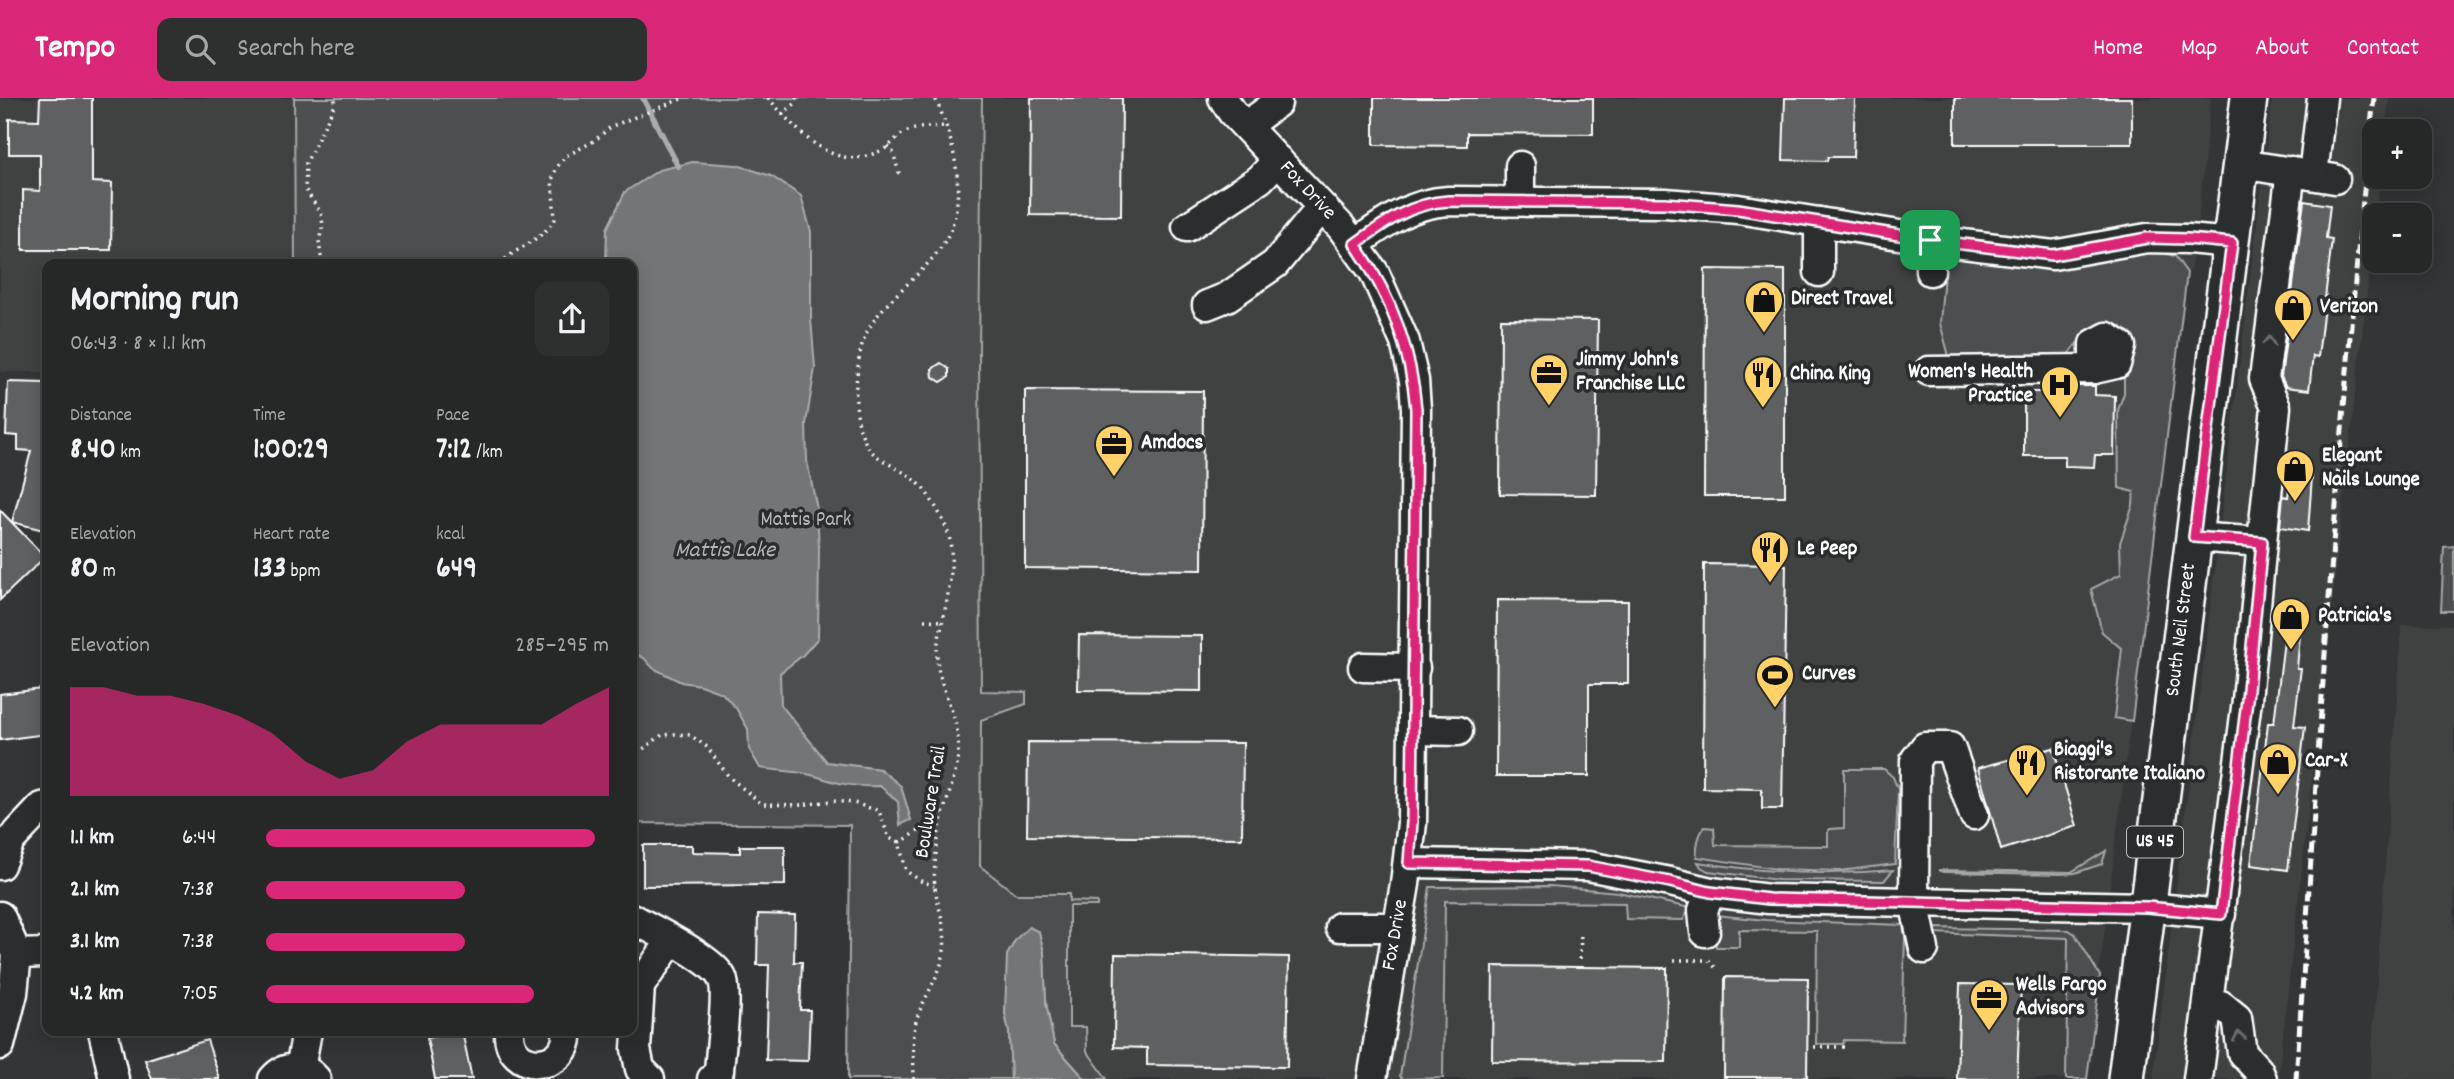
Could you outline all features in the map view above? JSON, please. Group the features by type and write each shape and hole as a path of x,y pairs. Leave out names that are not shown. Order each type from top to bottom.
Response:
{"main road":[{"name":"South Neil Street","path":"2126,1079 2249,98"}],"street":[{"name":"Fox Drive","path":"1223,98 1355,244 1374,272 1405,342 1414,380 1415,668 1412,822 1409,863 1372,1079"},
{"path":"2198,1079 2247,700 2276,407 2264,379 2313,175 2322,98"},
{"path":"1246,126 1277,103"},
{"path":"1187,227 1260,179 1278,160"},
{"path":"2241,164 2313,175"},
{"path":"1520,166 1520,201"},
{"path":"1355,244 1411,208 1432,202 1520,201 1665,203 1738,209 1930,240 2053,255 2147,238 2232,243"},
{"path":"1208,305 1282,274 1322,207"},
{"path":"1819,222 1819,272"},
{"path":"1930,240 1930,271"},
{"path":"1929,371 2094,369"},
{"path":"2194,537 2262,542"},
{"path":"1363,667 1415,668"},
{"path":"1413,730 1458,731"},
{"path":"1924,949 1914,901 1915,760 1925,747 1950,747 1974,815"},
{"path":"0,865 10,841 42,807"},
{"path":"1409,863 1588,866 1710,892 1769,899 2147,907 2221,914"},
{"path":"1704,932 1703,910 1710,892"},
{"path":"0,916 17,954 13,993 0,1045"},
{"path":"637,921 709,963 723,979 719,1071 712,1079"},
{"path":"1340,927 1397,927"},
{"path":"637,1033 640,986 671,941"},
{"path":"17,954 42,953"},
{"path":"2209,1003 2221,1005 2237,1018 2242,1053 2258,1070 2262,1079"},
{"path":"109,1036 114,1079"},
{"path":"273,1079 287,1069 308,1074 307,1036"},
{"path":"510,1036 511,1047 519,1057 531,1063 544,1063 556,1058 564,1048 565,1036"},
{"path":"637,1036 640,1069 650,1079"}],"path":[{"path":"321,259 319,241 323,225 321,213 305,189 306,163 335,104 335,98"},
{"path":"505,259 537,240 555,219 552,180 557,167 566,156 594,141 612,126 684,98"},
{"path":"768,98 808,141 834,155 859,157 882,151 911,129 947,126"},
{"path":"782,114 795,104 796,98"},
{"name":"Boulware Trail","path":"915,1079 916,1018 944,955 946,932 934,886 940,822 952,788 958,742 953,709 938,678 937,650 949,589 950,538 939,514 918,482 869,449 858,419 856,389 866,334 881,311 941,248 949,234 957,201 957,181 947,126 935,98"},
{"path":"888,146 893,152 899,173 903,175"},
{"path":"924,620 943,621"},
{"path":"637,754 662,736 675,733 690,736 707,747 729,777 762,804 800,805 832,801 854,803 879,811 890,838 899,842 909,839 931,822 940,822"},
{"path":"899,842 906,871 934,886"},
{"path":"1580,959 1581,930"},
{"path":"1674,960 1707,960 1718,970"},
{"path":"1814,1047 1847,1047"}],"shaded area":[{"path":"0,98 294,98 296,259 42,259 42,372 0,372"},
{"path":"982,98 2211,98 2196,240 2190,270 2187,273 2086,1079 1091,1079 1000,893 980,867 979,350"},
{"path":"2272,98 2389,98 2386,119 2362,119 2362,189 2379,189 2377,203 2362,203 2362,273 2369,273 2278,1079 2153,1079"},
{"path":"2402,625 2454,625 2454,1079 2370,1079"}],"green space":[{"name":"Mattis Park","path":"294,98 982,98 979,350 981,691 1026,692 1026,704 981,720 980,866 1016,894 1069,894 1069,901 1097,902 1097,906 1069,906 1069,1027 1086,1027 1087,1051 1107,1079 1085,1079 1054,1044 1046,1003 1044,953 1039,932 1007,985 1005,1013 1009,1032 1011,1079 848,1079 850,825 637,823 637,259 295,259"},
{"path":"2145,249 2175,256 2187,273 2132,721 2114,718 2122,649 2102,632 2091,589 2121,574 2120,543 2133,505 2134,492 2119,488 2118,410 2124,393 2124,369 2110,326 2089,332 2066,359 1950,360 1940,323 1946,250"},
{"path":"2454,546 2454,611 2441,611 2444,547"},
{"path":"1844,769 1884,769 1893,777 1898,789 1895,864 1840,871 1777,869 1697,857 1698,841 1705,827 1714,828 1715,845 1828,846 1828,831 1844,828"},
{"path":"2106,851 2102,864 2075,873 1938,870 2071,872"},
{"path":"1698,862 1796,872 1893,870 1884,881 1778,880 1708,871"},
{"path":"1551,886 1618,892 1690,908 1683,920 1626,919 1625,903 1445,901 1443,1078 1403,1079 1400,1076 1430,887"},
{"path":"1715,915 1766,920 1903,925 1902,1041 1844,1040 1843,1044 1816,1044 1817,931 1739,930 1739,947 1716,947"},
{"path":"1932,928 2069,930 2075,934 2100,976 2087,1079 2066,1079 2068,938 1932,933"}],"water":[{"name":"Mattis Lake","path":"693,162 737,165 771,176 801,196 811,232 811,319 815,368 806,424 807,461 817,509 818,638 803,655 780,673 781,705 827,762 880,769 901,786 911,820 900,825 898,802 880,786 846,784 802,773 760,768 749,749 748,729 736,708 722,693 681,682 653,668 637,654 637,259 606,259 607,229 625,192 659,170"},
{"path":"1029,927 1039,932 1044,953 1046,1003 1054,1044 1085,1079 1011,1079 1009,1032 1005,1013 1007,955 1016,939"}],"building":[{"path":"40,98 92,98 92,182 112,183 111,250 23,250 23,190 40,191 40,154 9,154 9,119 39,120"},
{"path":"1031,98 1122,98 1121,216 1030,215"},
{"path":"1374,98 1593,98 1593,134 1467,133 1467,146 1374,145"},
{"path":"1785,98 1855,98 1853,157 1828,157 1827,161 1783,160"},
{"path":"1955,98 2132,98 2132,144 1955,144"},
{"path":"2304,201 2330,205 2326,238 2332,239 2318,357 2313,356 2309,390 2286,387 2281,377"},
{"path":"1705,269 1785,270 1785,496 1704,496"},
{"name":"Jimmy John's Franchise LLC","path":"1501,319 1598,320 1596,495 1500,494"},
{"path":"941,363 949,369 949,377 941,382 933,377 932,369"},
{"path":"8,382 42,383 42,530 12,522 31,451 18,450 18,436 6,435"},
{"path":"2062,386 2095,386 2095,395 2115,396 2114,455 2095,455 2094,467 2065,466 2065,456 2024,456 2024,392 2062,392"},
{"path":"1025,390 1203,391 1202,570 1025,568"},
{"name":"Elegant Nails Lounge","path":"2291,473 2312,476 2308,531 2280,527 2283,496 2288,497"},
{"path":"0,510 42,554 42,560 0,600"},
{"path":"1704,564 1786,565 1782,809 1762,809 1762,789 1703,788"},
{"name":"Car-X","path":"2289,599 2303,601 2297,668 2301,668 2294,726 2305,727 2288,870 2251,865 2268,723 2274,723"},
{"path":"1497,600 1628,601 1628,684 1589,684 1589,776 1496,776"},
{"path":"1079,635 1202,636 1202,691 1078,690"},
{"path":"41,689 42,735 0,740 0,694"},
{"path":"1028,742 1243,743 1242,838 1027,836"},
{"name":"Biaggi's Ristorante Italiano","path":"2053,748 2077,826 2001,850 1978,768"},
{"path":"643,845 692,845 692,852 740,853 740,846 785,846 785,885 643,886"},
{"path":"758,914 795,915 794,962 802,962 800,1010 810,1010 808,1061 766,1060 769,965 757,965"},
{"path":"1115,954 1289,957 1287,1067 1147,1065 1147,1048 1114,1047"},
{"path":"1493,966 1667,968 1666,1062 1492,1061"},
{"path":"1725,977 1808,978 1807,1077 1724,1077"},
{"name":"Wells Fargo Advisors","path":"1960,984 2021,985 2017,1079 1957,1079"},
{"path":"463,1036 472,1079 435,1079 427,1038"},
{"path":"207,1040 220,1079 152,1079 145,1060"}],"waterway":[{"path":"643,98 678,166"}],"railway":[{"path":"2296,1079 2339,465 2374,98"}],"place":[{"name":"Direct Travel","path":"1764,334"},
{"name":"Verizon","path":"2293,342"},
{"name":"Jimmy John's Franchise LLC","path":"1549,407"},
{"name":"China King","path":"1763,409"},
{"name":"Women's Health Practice","path":"2060,419"},
{"name":"Amdocs","path":"1114,478"},
{"name":"Elegant Nails Lounge","path":"2295,503"},
{"name":"Le Peep","path":"1770,584"},
{"name":"Patricia's","path":"2291,651"},
{"name":"Curves","path":"1775,709"},
{"name":"Car-X","path":"2278,796"},
{"name":"Biaggi's Ristorante Italiano","path":"2027,797"},
{"name":"Wells Fargo Advisors","path":"1989,1032"}],"route":[{"path":"1448,201 1665,203 1738,209 1930,240 2053,255 2147,238 2232,243 2194,537 2262,542 2247,700 2221,914 2147,907 1769,899 1710,892 1588,866 1409,863 1415,668 1414,380 1405,342 1392,310 1374,272 1355,244 1411,208 1448,201"}]}
